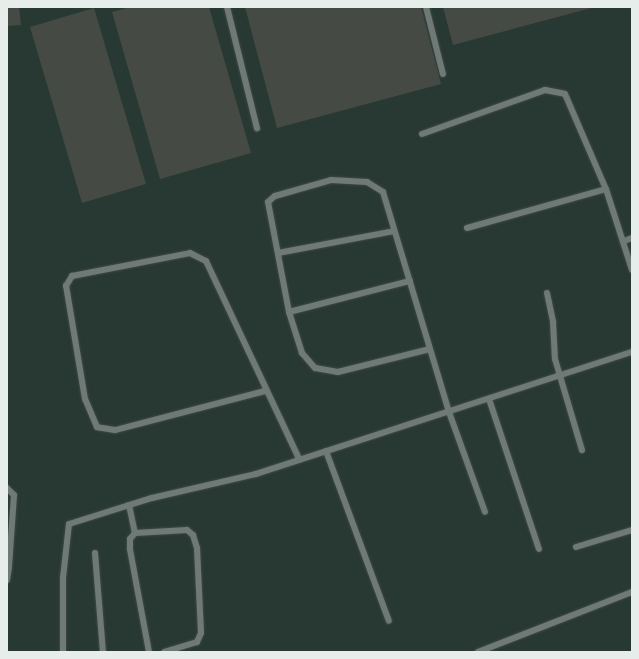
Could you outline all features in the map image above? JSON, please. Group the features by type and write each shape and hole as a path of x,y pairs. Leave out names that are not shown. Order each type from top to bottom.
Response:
{"lane":[{"path":"227,7 257,128"},
{"path":"426,7 443,74"},
{"path":"422,134 545,90 565,94 606,189 624,241 632,270"},
{"path":"430,349 338,372 316,368 302,353 289,312 268,202 275,196 331,180 367,182 383,192 449,412 485,512"},
{"path":"467,228 606,189"},
{"path":"278,253 394,231"},
{"path":"624,241 632,238"},
{"path":"265,391 115,430 97,427 85,399 66,286 72,276 190,253 206,261 265,391 299,459"},
{"path":"289,312 410,282"},
{"path":"547,294 553,322 555,360 582,450"},
{"path":"63,652 63,578 69,524 129,505 256,474 632,352"},
{"path":"489,399 539,549"},
{"path":"326,451 389,621"},
{"path":"7,488 14,495 7,580"},
{"path":"129,505 135,534"},
{"path":"149,652 130,549 130,539 135,534 187,530 193,535 197,548 201,633 197,642 165,652"},
{"path":"576,547 632,530"},
{"path":"95,553 103,652"},
{"path":"478,652 632,592"}],"shaded area":[{"path":"7,7 632,7 632,652 7,652"}],"building":[{"path":"7,7 19,7 21,25 7,26"},
{"path":"130,7 209,7 251,153 160,179 112,12"},
{"path":"245,7 421,7 441,84 277,128"},
{"path":"443,7 595,7 453,45"},
{"path":"94,8 146,184 82,203 30,27"}]}
